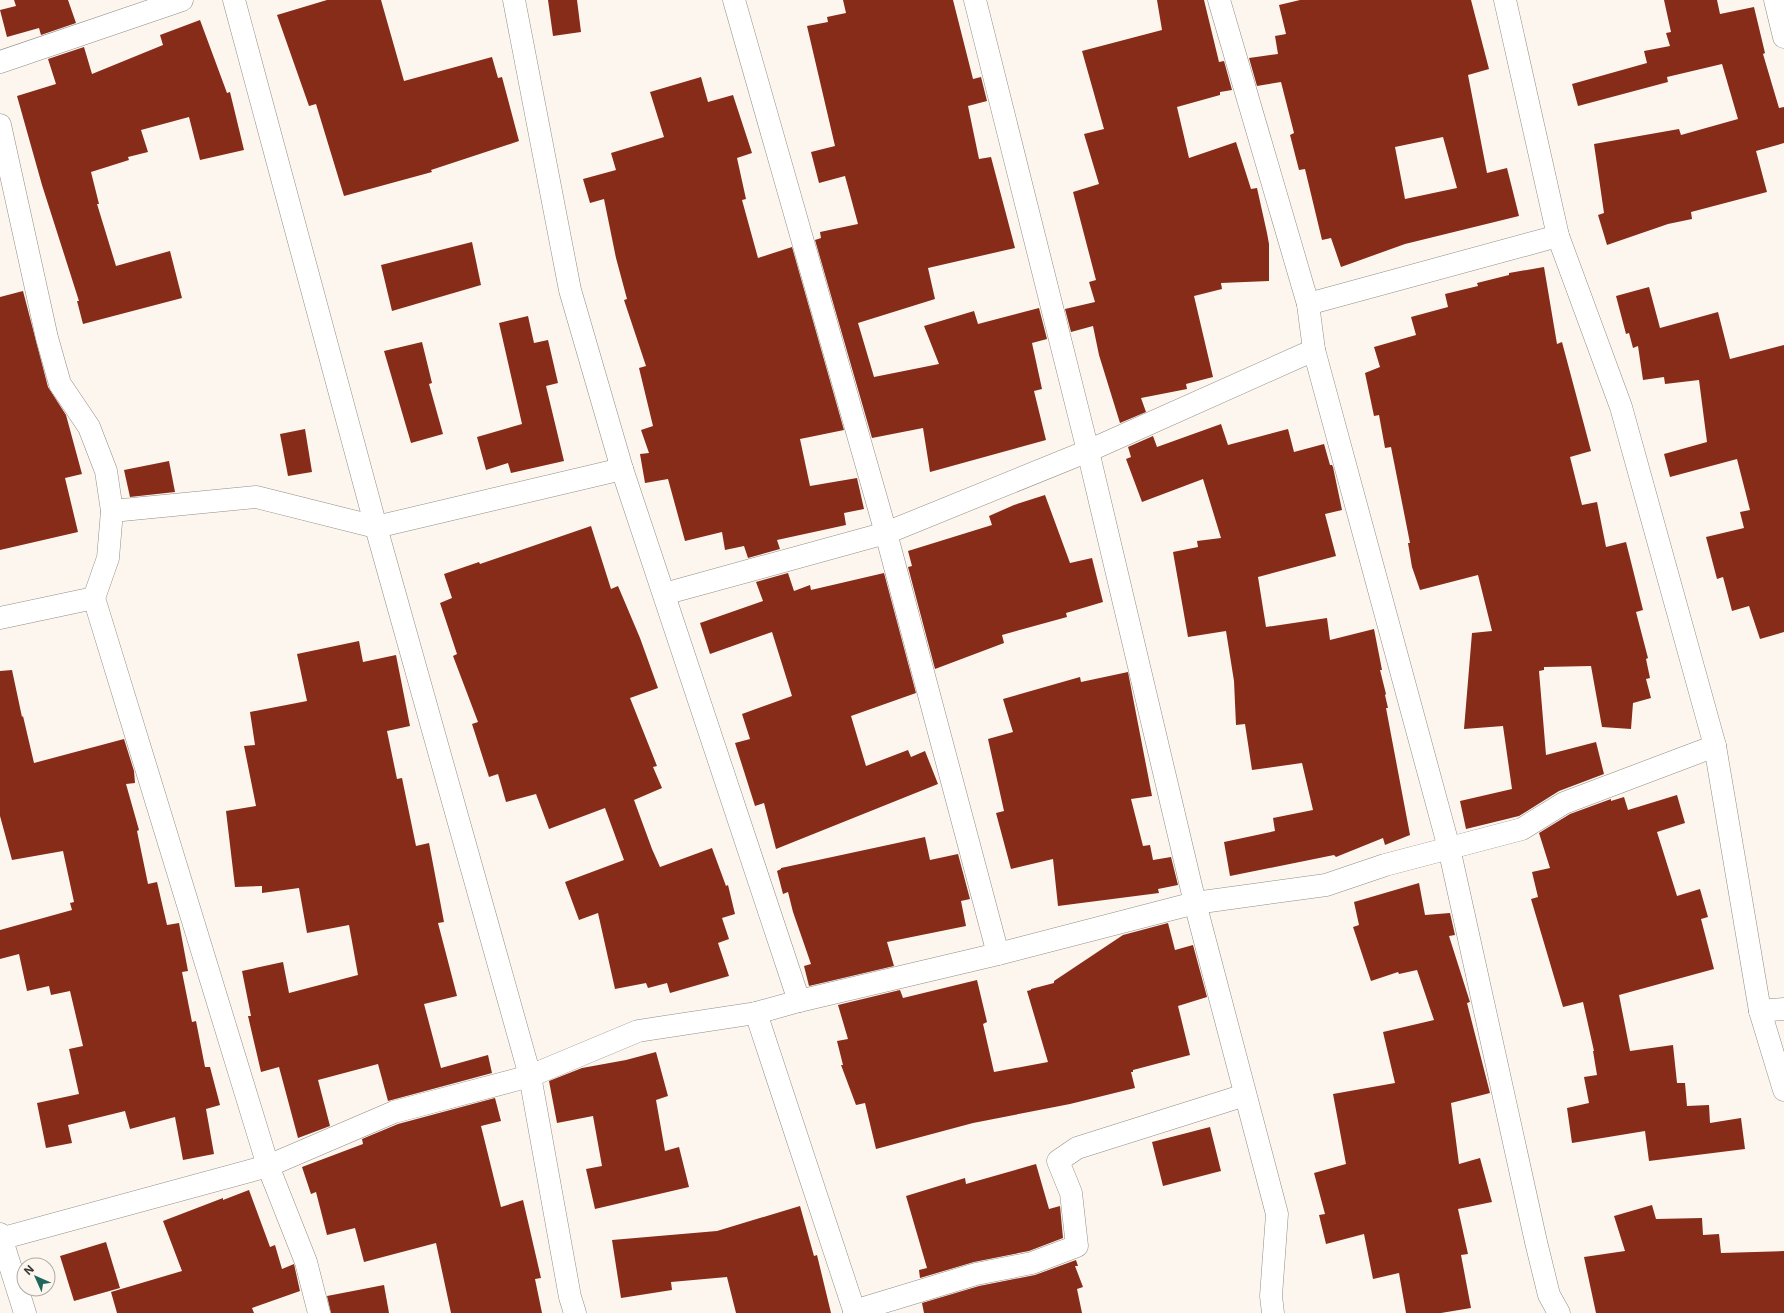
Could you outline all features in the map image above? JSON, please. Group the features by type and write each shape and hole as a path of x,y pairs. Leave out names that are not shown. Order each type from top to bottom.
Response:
{"street":[{"path":"0,62 182,0"},
{"path":"234,0 376,527 530,1076 574,1313"},
{"path":"514,0 570,290 622,469 798,1000"},
{"path":"734,0 886,534 998,954"},
{"path":"975,0 1088,451 1195,903 1277,1214 1271,1296 1273,1313"},
{"path":"1219,0 1308,304 1314,350 1449,848 1536,1242 1549,1296 1559,1313"},
{"path":"1505,0 1558,236 1621,407 1714,746 1760,1011 1784,1090"},
{"path":"1775,0 1784,37"},
{"path":"0,125 49,344 60,384 89,427 106,471 112,511 108,558 94,598 268,1166 306,1262 319,1313"},
{"path":"1308,304 1558,236"},
{"path":"664,594 886,534 1088,451 1314,350"},
{"path":"112,511 256,497 376,527 622,469"},
{"path":"0,618 94,598"},
{"path":"25,1313 0,1237 268,1166 394,1112 530,1076 638,1031 756,1013 798,1000 998,954 1195,903 1326,885 1385,865 1522,829 1564,803 1714,746"},
{"path":"1760,1011 1784,1009"},
{"path":"756,1013 854,1312 976,1274 1032,1263 1077,1246 1071,1193 1058,1161 1077,1148 1245,1095"}],"building":[{"path":"14,0 68,0 76,23 41,35 39,28 7,37 0,10 16,6"},
{"path":"327,0 381,0 404,81 492,57 498,78 502,77 519,141 431,170 432,172 344,196 316,104 309,106 277,15"},
{"path":"548,0 577,0 581,32 553,36"},
{"path":"843,0 953,0 973,79 981,77 987,101 968,106 979,159 991,157 1015,248 928,268 935,299 858,323 874,377 939,364 924,326 974,311 978,324 1039,308 1047,339 1032,343 1042,389 1034,391 1046,440 930,472 923,428 872,438 815,240 821,238 820,232 858,224 845,176 819,183 811,152 835,146 807,26 828,22 827,17 846,13"},
{"path":"1157,0 1204,0 1219,62 1224,61 1232,90 1220,92 1220,95 1177,107 1189,158 1236,142 1251,189 1257,188 1269,244 1269,281 1221,283 1222,289 1194,296 1213,377 1186,384 1187,389 1141,398 1146,412 1120,423 1099,355 1093,326 1071,332 1065,309 1095,302 1089,282 1096,280 1073,192 1099,184 1084,134 1104,129 1082,51 1162,30"},
{"path":"1300,0 1471,0 1489,69 1468,75 1487,173 1507,168 1519,216 1405,244 1341,267 1331,238 1322,240 1305,169 1299,170 1290,135 1294,133 1281,82 1257,86 1249,58 1278,54 1275,36 1286,34 1279,5","holes":["1443,137 1457,188 1405,199 1395,147"]},
{"path":"1664,0 1717,0 1720,14 1754,7 1765,53 1763,54 1779,108 1784,107 1784,143 1756,151 1767,192 1691,212 1692,219 1668,224 1607,245 1598,215 1604,213 1594,144 1679,129 1681,135 1738,119 1722,64 1667,77 1668,82 1578,106 1572,84 1647,63 1644,51 1670,46 1666,33 1671,32"},
{"path":"200,20 227,93 230,92 244,150 200,160 189,117 141,130 148,152 128,157 129,160 91,172 99,204 97,204 116,266 170,251 182,298 83,324 77,301 79,301 42,185 17,96 56,84 48,59 84,47 92,74 163,45 160,35"},
{"path":"701,77 708,102 733,95 752,153 737,158 746,199 742,200 758,258 792,247 844,430 800,439 810,486 857,478 864,509 844,513 846,525 777,540 780,549 748,558 744,546 725,550 722,532 685,541 668,479 645,483 640,454 649,453 641,430 653,426 639,368 646,366 624,300 627,299 616,258 604,199 590,203 583,179 616,170 611,153 664,137 650,92"},
{"path":"472,242 481,285 392,311 381,265"},
{"path":"1544,267 1557,344 1562,342 1591,451 1570,457 1582,505 1597,502 1606,547 1626,542 1643,610 1636,612 1648,658 1646,659 1650,678 1646,679 1651,698 1633,703 1631,729 1602,727 1591,666 1544,667 1544,670 1539,671 1546,755 1596,742 1604,774 1559,791 1519,816 1466,829 1460,801 1512,789 1503,726 1464,729 1472,633 1492,631 1478,575 1420,590 1412,567 1408,543 1410,543 1391,447 1385,448 1379,415 1374,416 1365,373 1380,367 1374,347 1416,335 1411,317 1448,307 1445,294 1478,286 1477,283 1509,275 1509,273"},
{"path":"1649,287 1660,328 1718,312 1730,359 1784,345 1784,632 1760,639 1749,606 1732,611 1723,577 1717,579 1706,537 1744,528 1740,512 1750,510 1737,459 1670,477 1664,454 1707,442 1699,380 1665,384 1664,377 1643,380 1638,346 1633,348 1629,333 1626,334 1616,296"},
{"path":"23,291 48,387 66,415 82,474 65,478 78,532 0,550 0,297"},
{"path":"528,316 534,343 548,340 558,383 546,386 564,461 511,473 508,463 486,470 477,437 522,424 499,323"},
{"path":"422,342 432,383 429,384 443,434 411,443 384,351"},
{"path":"1221,424 1228,445 1288,429 1294,452 1324,444 1330,465 1333,467 1342,510 1325,514 1336,556 1258,577 1266,627 1327,618 1330,640 1374,629 1382,670 1380,670 1386,694 1388,708 1386,708 1410,835 1385,845 1383,838 1336,857 1334,855 1230,876 1224,842 1275,831 1273,818 1313,810 1302,763 1252,770 1245,724 1236,725 1234,681 1226,631 1188,637 1173,552 1198,547 1197,541 1221,538 1203,479 1142,502 1126,459 1131,457 1128,447 1153,436 1157,447"},
{"path":"305,429 312,472 288,476 280,434"},
{"path":"169,461 175,492 130,497 124,470"},
{"path":"1045,495 1070,563 1092,558 1103,602 1066,613 1067,617 1002,635 1004,643 935,669 908,567 912,566 908,551 992,525 989,516 1014,505"},
{"path":"591,526 611,589 618,586 640,638 658,688 630,698 657,766 653,767 662,788 634,800 652,849 660,867 712,848 726,886 728,885 735,914 722,918 729,939 718,943 729,976 670,993 667,983 648,988 646,983 615,989 598,913 579,920 565,882 624,860 605,808 549,829 536,794 506,802 498,774 489,777 472,724 478,722 453,656 457,654 440,603 452,598 444,574 479,562 480,564"},
{"path":"788,573 794,591 810,585 811,590 884,573 916,693 851,716 866,766 908,750 911,757 925,751 938,784 776,849 764,803 755,806 735,743 750,739 742,714 792,696 772,632 710,654 700,623 763,601 756,582"},
{"path":"359,641 363,662 396,655 410,726 387,731 397,779 402,778 416,846 429,843 444,922 438,923 457,996 424,1004 441,1068 488,1055 492,1073 388,1101 378,1064 318,1080 330,1126 298,1138 279,1067 261,1072 248,1016 251,1016 242,971 283,962 289,993 358,975 349,925 307,933 299,888 262,893 262,886 235,887 226,811 256,806 244,746 255,745 250,712 307,701 297,654"},
{"path":"12,670 34,763 124,739 134,771 135,783 126,784 139,830 137,831 148,884 157,882 167,925 179,923 188,971 182,972 192,1022 196,1021 205,1067 210,1067 220,1105 206,1109 214,1154 183,1160 175,1117 130,1129 125,1111 68,1125 72,1143 46,1148 37,1103 79,1094 69,1049 83,1046 70,991 51,995 49,986 27,991 19,954 0,959 0,930 72,910 70,903 74,902 63,851 12,860 0,816 0,671"},
{"path":"1128,672 1152,796 1131,799 1143,846 1150,845 1153,860 1171,857 1178,885 1158,889 1159,893 1058,906 1053,859 1011,869 996,813 1004,811 988,739 1013,732 1003,699 1080,677 1081,682"},
{"path":"1677,795 1685,823 1657,832 1677,896 1700,889 1708,917 1701,919 1714,969 1619,995 1630,1051 1673,1045 1677,1083 1685,1083 1687,1106 1709,1105 1710,1123 1741,1118 1745,1149 1649,1161 1645,1131 1572,1143 1567,1108 1589,1103 1584,1077 1597,1075 1594,1051 1583,1002 1563,1007 1531,899 1538,897 1532,872 1550,868 1539,833 1570,814 1611,799 1611,801 1624,797 1628,810"},
{"path":"925,837 930,860 958,854 970,899 961,901 966,926 887,942 894,966 809,986 804,966 811,964 793,912 788,892 783,894 777,871 781,868"},
{"path":"1419,883 1425,915 1450,913 1455,935 1449,936 1470,1002 1467,1003 1490,1093 1451,1103 1459,1164 1480,1158 1492,1202 1458,1209 1468,1254 1461,1255 1471,1308 1441,1313 1406,1313 1399,1273 1373,1279 1364,1234 1326,1244 1319,1215 1325,1214 1314,1173 1346,1164 1333,1094 1395,1083 1383,1032 1434,1020 1417,970 1399,974 1398,972 1371,981 1353,927 1359,925 1354,902"},
{"path":"1168,923 1175,950 1193,945 1207,997 1178,1006 1190,1055 1133,1070 1133,1072 1131,1072 1135,1088 1070,1104 973,1123 876,1149 865,1103 856,1105 841,1065 843,1065 837,1041 848,1039 838,1005 900,990 903,998 977,980 987,1022 983,1024 994,1072 1048,1062 1027,991 1054,983 1054,981 1123,935"},
{"path":"656,1052 668,1096 656,1100 665,1151 679,1147 689,1187 595,1209 586,1169 602,1166 593,1116 557,1123 549,1081 582,1068 626,1060"},
{"path":"495,1098 501,1121 481,1126 501,1207 523,1200 541,1278 535,1279 542,1313 451,1313 436,1243 364,1262 355,1228 327,1235 316,1192 311,1194 302,1167 363,1144 362,1139 398,1124"},
{"path":"1210,1127 1221,1171 1163,1186 1152,1142"},
{"path":"1036,1164 1049,1209 1060,1206 1063,1238 1029,1251 974,1262 920,1278 919,1270 927,1268 906,1196 965,1178 966,1184"},
{"path":"249,1190 270,1247 275,1245 282,1269 294,1264 300,1291 252,1308 254,1313 117,1313 111,1292 182,1271 163,1221 223,1198 223,1200"},
{"path":"1652,1205 1656,1219 1702,1218 1703,1235 1719,1234 1721,1253 1784,1251 1784,1313 1596,1313 1584,1257 1625,1251 1614,1216"},
{"path":"800,1206 814,1256 817,1255 831,1313 736,1313 727,1277 671,1282 672,1290 621,1298 612,1240 717,1231"},
{"path":"106,1242 120,1288 74,1301 60,1256"},
{"path":"1076,1260 1078,1266 1075,1266 1083,1287 1077,1289 1082,1313 924,1313 922,1303 979,1286 1035,1275"},
{"path":"384,1285 389,1313 331,1313 327,1296"}]}
